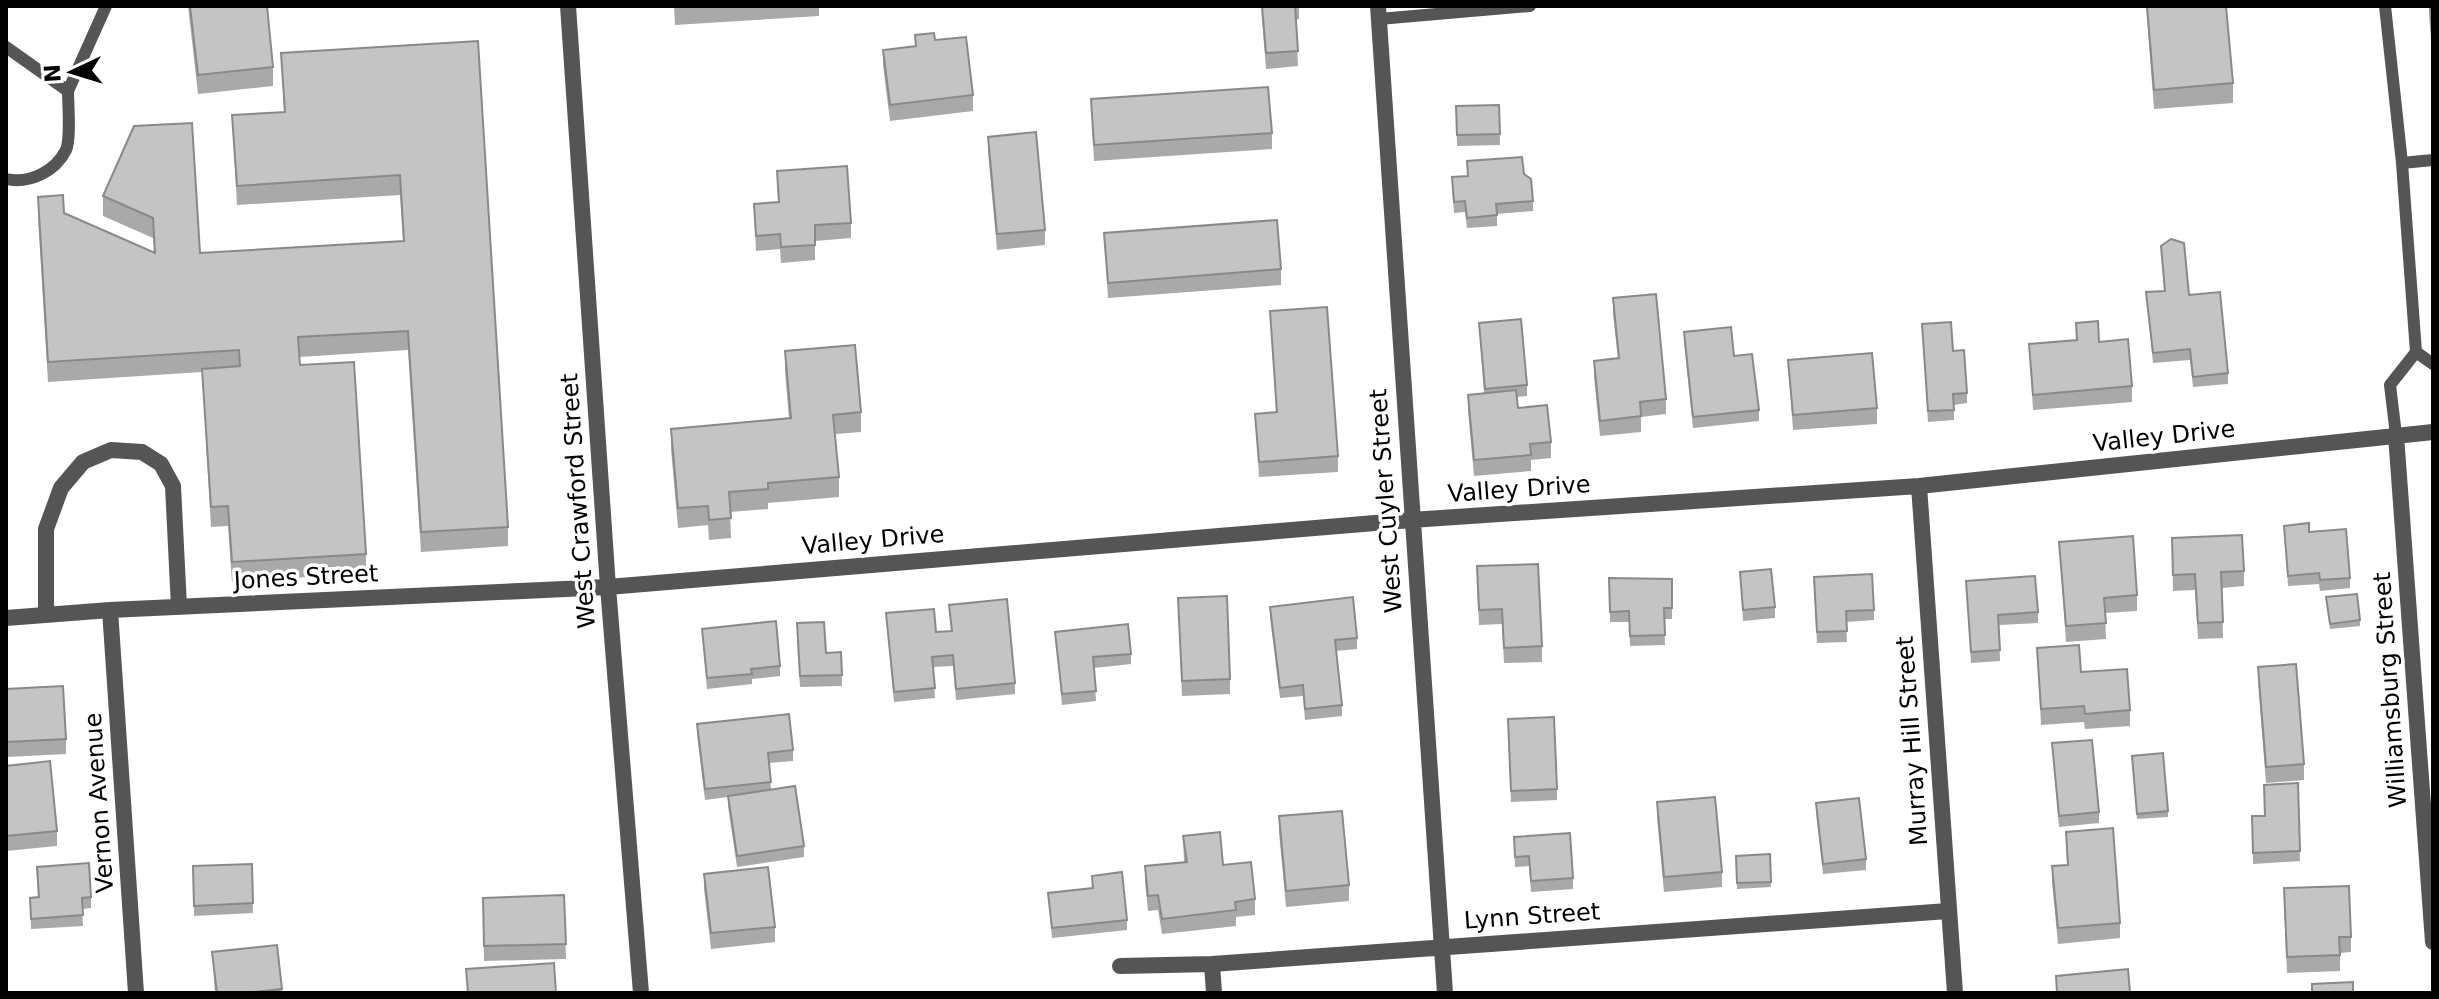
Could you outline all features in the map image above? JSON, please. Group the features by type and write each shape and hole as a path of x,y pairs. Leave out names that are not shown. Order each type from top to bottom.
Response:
{"street":[{"name":"West Crawford Street","path":"568,6 608,587 641,993"},
{"name":"West Cuyler Street","path":"1378,12 1445,993"},
{"name":"Valley Drive","path":"608,587 1411,520 1919,486 2433,432"},
{"name":"Williamsburg Street","path":"2396,435 2433,942"},
{"path":"46,615 46,529 61,488 83,462 111,450 142,452 161,464 173,486 179,607"},
{"name":"Murray Hill Street","path":"1919,486 1955,993"},
{"name":"Jones Street","path":"6,618 110,610 608,587"},
{"name":"Vernon Avenue","path":"110,610 136,993"},
{"name":"Lynn Street","path":"1120,966 1212,964 1948,911"},
{"path":"1212,964 1214,993"}],"lane":[{"path":"6,179 18,182 45,174 67,149 68,91 106,6"},
{"path":"1378,12 1530,6"},
{"path":"2385,6 2402,163 2416,352 2390,385 2396,435"},
{"path":"6,47 68,91"},
{"path":"2402,163 2433,160"},
{"path":"2416,352 2433,364"}],"building":[{"path":"190,6 267,6 273,67 198,75"},
{"path":"1262,6 1295,6 1298,51 1266,53"},
{"path":"2147,6 2226,6 2233,83 2154,90"},
{"path":"2430,6 2433,6 2433,46"},
{"path":"934,33 935,40 966,37 973,95 890,105 883,50 916,46 915,35"},
{"path":"478,41 508,527 421,532 408,331 298,337 300,365 354,362 366,554 232,562 228,506 211,507 202,369 240,366 239,350 48,362 38,197 63,195 64,213 155,253 153,218 103,196 134,126 192,123 200,253 404,241 400,175 237,186 232,115 285,112 281,53"},
{"path":"1268,87 1272,133 1094,145 1091,99"},
{"path":"1499,105 1500,134 1457,135 1456,106"},
{"path":"1036,132 1045,230 997,234 988,137"},
{"path":"1522,157 1524,174 1531,179 1533,201 1496,204 1497,215 1467,218 1465,201 1454,202 1452,177 1468,176 1467,161"},
{"path":"847,166 851,223 815,225 815,245 781,247 780,234 756,236 754,204 779,202 777,171"},
{"path":"1277,220 1281,269 1108,283 1104,233"},
{"path":"2171,239 2184,243 2189,295 2220,292 2228,373 2193,377 2190,349 2153,353 2146,292 2165,291 2161,246"},
{"path":"1656,294 1666,399 1640,402 1641,416 1600,421 1594,361 1619,358 1613,298"},
{"path":"1327,307 1338,456 1259,462 1255,414 1277,412 1270,311"},
{"path":"1521,319 1527,385 1485,389 1479,323"},
{"path":"2098,321 2099,342 2128,339 2132,386 2033,395 2029,344 2077,340 2076,323"},
{"path":"1951,322 1953,351 1964,350 1967,393 1953,394 1954,410 1928,411 1922,324"},
{"path":"1731,327 1734,356 1752,354 1759,410 1693,417 1684,332"},
{"path":"855,345 861,412 833,415 839,477 768,483 768,489 729,492 731,518 709,520 708,506 678,508 671,429 791,418 785,351"},
{"path":"1872,353 1877,408 1793,415 1788,360"},
{"path":"1516,390 1518,408 1547,405 1551,442 1530,444 1531,455 1474,460 1468,395"},
{"path":"2309,523 2309,532 2346,529 2350,578 2320,580 2319,573 2288,576 2284,526"},
{"path":"2242,535 2244,571 2221,572 2223,622 2198,623 2195,574 2173,575 2172,538"},
{"path":"2133,536 2137,595 2104,598 2106,623 2066,626 2059,542"},
{"path":"1538,564 1542,646 1504,648 1502,609 1479,610 1477,566"},
{"path":"1771,569 1775,607 1743,610 1740,572"},
{"path":"1872,574 1874,610 1846,611 1847,631 1817,632 1814,577"},
{"path":"2035,576 2038,612 1998,615 2000,650 1971,652 1966,581"},
{"path":"1609,578 1672,579 1672,608 1664,608 1665,635 1630,636 1629,611 1610,612"},
{"path":"2357,594 2360,620 2330,624 2326,597"},
{"path":"1227,596 1230,679 1182,681 1178,598"},
{"path":"1353,597 1357,638 1335,640 1342,705 1305,709 1303,685 1280,688 1270,607"},
{"path":"1007,599 1015,683 956,689 953,655 932,657 935,688 894,692 886,613 934,609 936,632 952,631 949,605"},
{"path":"776,621 780,666 751,669 752,674 707,678 702,629"},
{"path":"824,622 826,653 841,652 842,675 800,676 797,623"},
{"path":"1128,624 1131,654 1093,657 1096,691 1062,694 1055,632"},
{"path":"2079,645 2081,672 2127,669 2130,710 2085,714 2084,706 2041,709 2037,648"},
{"path":"2296,664 2304,764 2266,767 2258,667"},
{"path":"63,686 66,739 6,742 6,689"},
{"path":"789,714 793,750 768,753 771,782 705,789 697,724"},
{"path":"1554,717 1557,789 1511,791 1508,719"},
{"path":"2092,740 2099,812 2059,816 2052,743"},
{"path":"2163,753 2168,811 2137,814 2132,756"},
{"path":"50,761 57,831 6,836 6,766"},
{"path":"2298,783 2300,851 2253,853 2252,816 2265,816 2264,785"},
{"path":"795,786 804,846 737,856 728,796"},
{"path":"1715,797 1722,872 1664,877 1657,802"},
{"path":"1859,798 1866,859 1823,864 1816,803"},
{"path":"1342,811 1349,885 1286,891 1279,816"},
{"path":"2113,828 2120,923 2058,928 2052,866 2068,865 2066,832"},
{"path":"1220,832 1223,865 1251,862 1255,899 1235,902 1236,910 1162,919 1158,895 1148,896 1145,866 1187,862 1183,836"},
{"path":"1570,833 1573,878 1531,881 1529,856 1515,857 1514,837"},
{"path":"1770,854 1771,882 1737,883 1736,856"},
{"path":"89,863 91,897 82,898 83,915 31,919 30,898 39,897 37,867"},
{"path":"252,864 253,903 194,906 193,866"},
{"path":"768,867 775,927 711,933 704,874"},
{"path":"1122,872 1127,920 1052,928 1048,893 1093,888 1092,876"},
{"path":"2349,886 2351,937 2339,937 2340,955 2287,957 2284,888"},
{"path":"564,895 566,944 484,946 483,898"},
{"path":"277,945 282,989 217,993 212,952"},
{"path":"554,963 556,993 468,993 466,969"},
{"path":"2128,969 2130,993 2057,993 2056,976"},
{"path":"2353,982 2353,993 2312,993 2312,984"}]}
